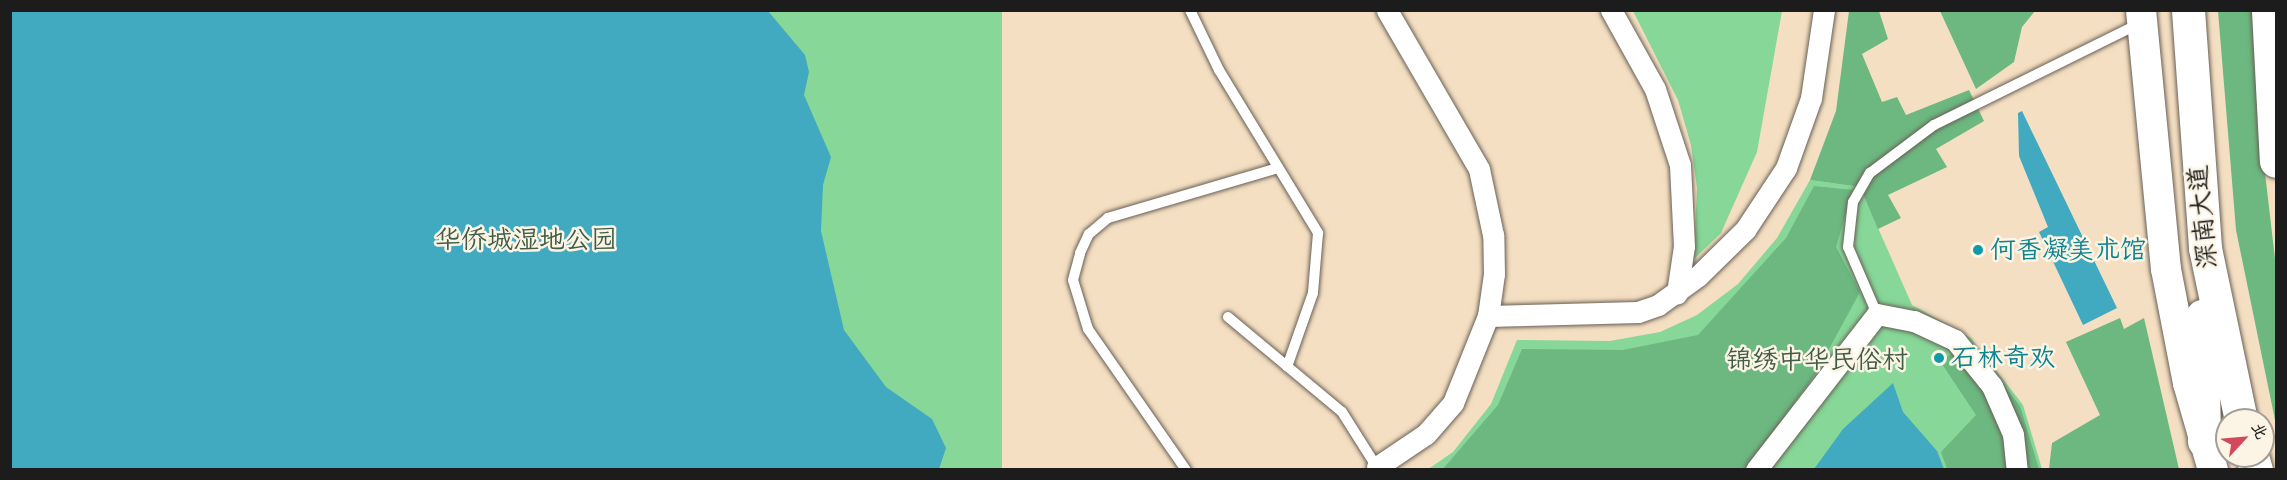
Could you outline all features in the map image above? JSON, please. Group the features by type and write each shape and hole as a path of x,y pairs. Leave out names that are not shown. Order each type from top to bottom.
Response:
{"main road":[{"name":"深南大道","path":"2188,10 2205,248 2238,408"},
{"path":"2268,10 2277,161"},
{"path":"2141,16 2166,269 2209,455"},
{"path":"2205,248 2209,455"}],"street":[{"path":"1377,468 1426,434 1453,404 1488,316 1493,235 1479,169 1387,10"},
{"path":"1611,10 1655,89 1680,165 1684,246 1677,293"},
{"path":"1488,316 1612,316 1658,305 1677,293 1745,230 1786,168 1811,98 1824,10"},
{"path":"1756,470 1877,314 1914,321 1955,340 1992,386 2013,434 2017,470"}],"lane":[{"path":"1190,10 1278,168 1313,218 1320,250 1313,293 1287,367"},
{"path":"1877,314 1848,247 1853,202 1870,173 1934,125 2141,16"},
{"path":"1185,470 1088,329 1073,280 1080,254 1089,234 1108,218 1278,168"},
{"path":"1228,317 1342,412 1377,468"}],"green space":[{"name":"华侨城湿地公园","path":"10,11 1002,11 1002,469 10,469"},
{"path":"1633,11 1782,11 1757,152 1721,233 1694,259 1697,188 1691,145 1678,100"},
{"path":"1849,11 1879,11 1888,39 1862,54 1882,102 1897,97 1906,115 1969,90 1984,121 1936,149 1947,167 1888,195 1901,218 1878,229 1860,187 1810,180 1836,111"},
{"path":"1940,11 2035,11 2022,27 2014,62 1976,89"},
{"path":"2218,11 2252,11 2257,104 2276,267 2276,425 2275,408 2273,408 2236,230"},
{"name":"锦绣中华民俗村","path":"1810,180 1860,187 1912,305 1971,338 2023,405 2042,469 1427,470 1453,452 1491,404 1517,340 1610,341 1660,332 1697,315 1738,284 1777,238"},
{"path":"1814,186 1853,190 1836,247 1860,292 1816,373 1747,469 1442,470 1498,405 1522,349 1623,350 1698,335 1786,238"},
{"path":"2120,318 2124,329 2144,318 2179,469 2049,469 2052,443 2100,415 2066,342"},
{"path":"1970,342 2020,406 2039,469 1947,469 1941,452 1976,415 1940,361"}],"water":[{"name":"华侨城湿地公园","path":"10,11 768,11 805,55 809,72 804,95 831,157 823,185 821,231 844,330 886,387 932,419 946,448 939,469 11,469"},
{"path":"2022,111 2117,308 2083,325 2039,232 2048,227 2019,156 2018,113"},
{"path":"1893,383 1903,412 1937,451 1944,469 1814,469 1843,429"}],"place":[{"name":"何香凝美术馆","path":"1978,250"},
{"name":"石林奇欢","path":"1939,358"}]}
